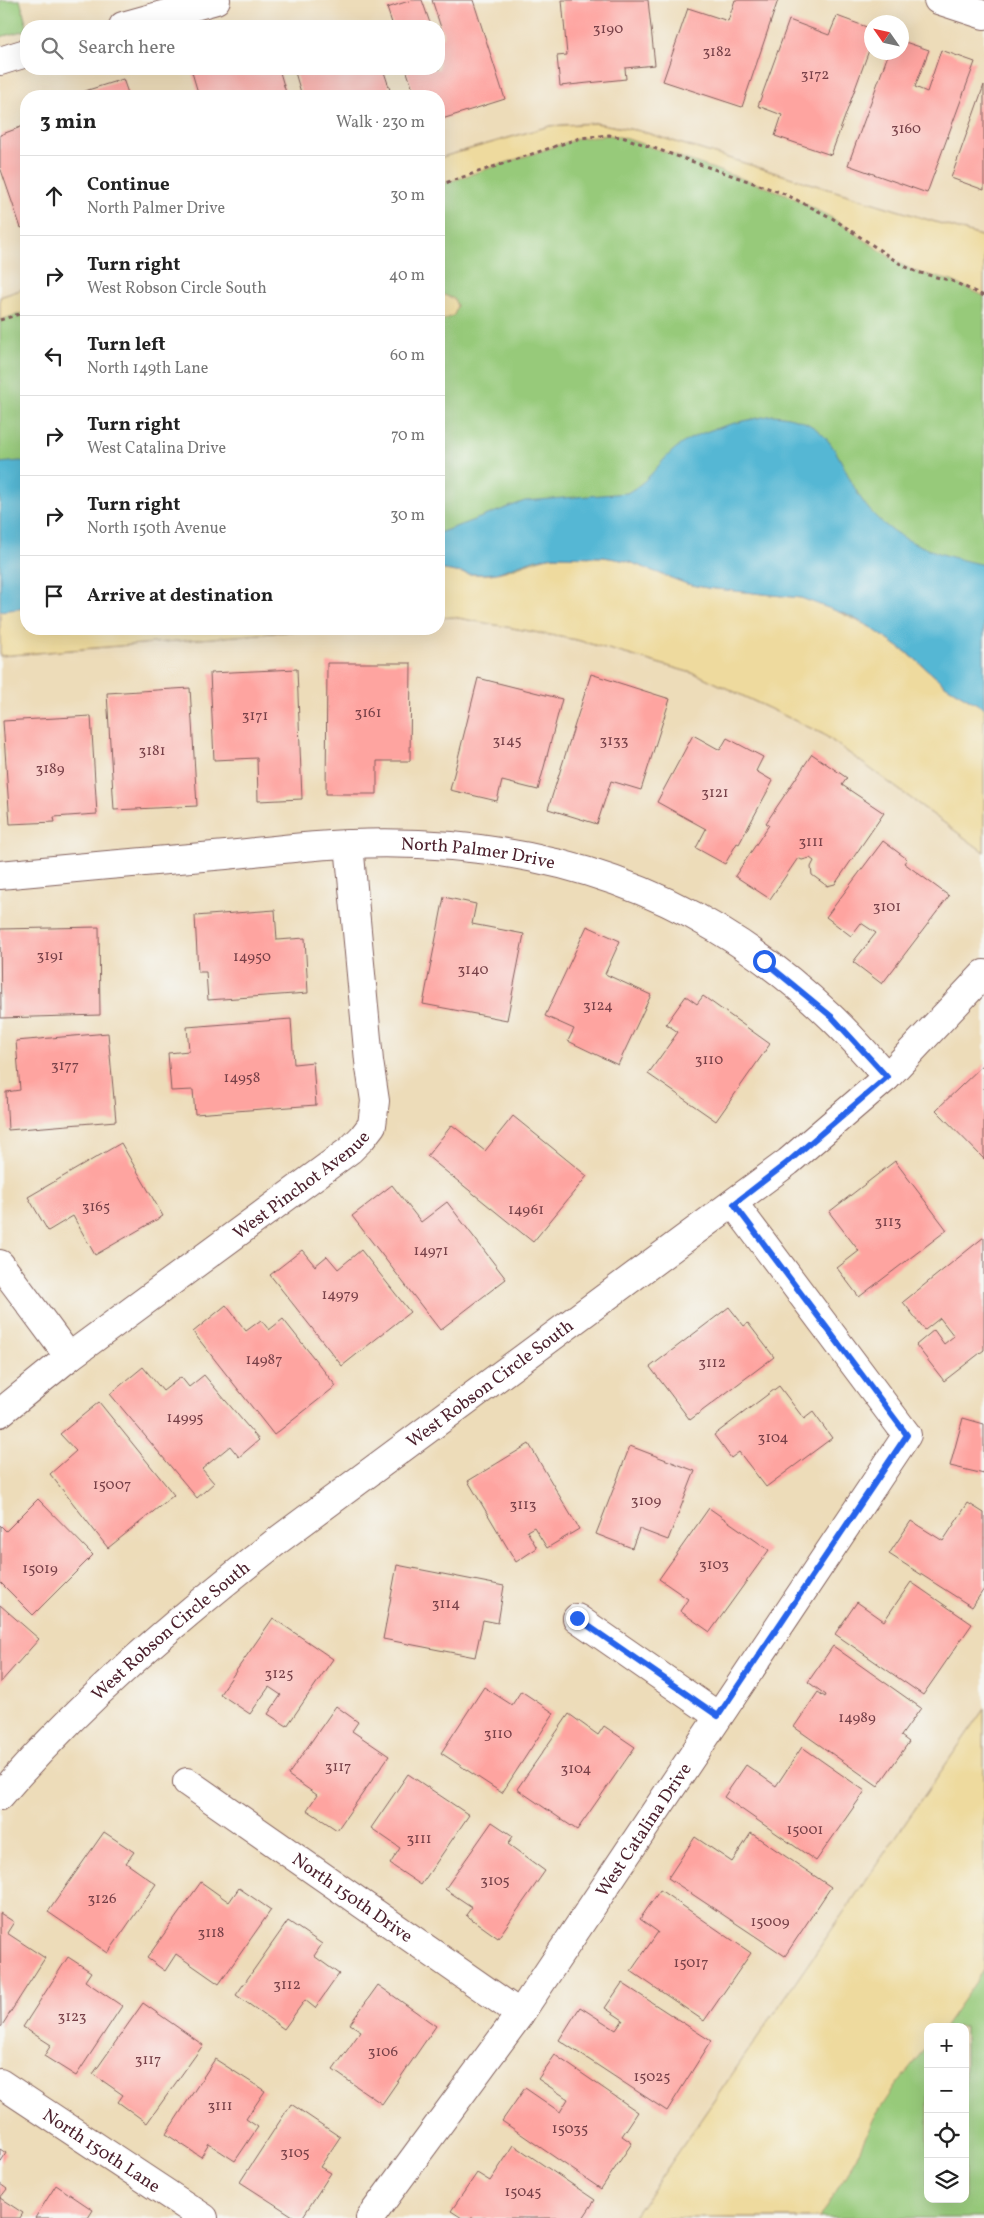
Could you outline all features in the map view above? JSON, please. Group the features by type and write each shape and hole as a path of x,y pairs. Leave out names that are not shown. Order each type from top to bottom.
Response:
{"street":[{"path":"144,20 216,0"},
{"path":"938,0 984,15"},
{"path":"0,61 20,55"},
{"name":"North Palmer Drive","path":"0,875 349,844 454,845 546,859 592,872 639,890 681,909 718,930 764,961 832,1017 887,1077"},
{"name":"West Pinchot Avenue","path":"0,1413 70,1357 350,1150 372,1125 375,1101 369,1062 349,844"},
{"name":"West Robson Circle South","path":"0,1796 74,1717 121,1671 210,1594 276,1541 734,1204 788,1162 887,1077 984,974"},
{"name":"West Catalina Drive","path":"370,2218 520,2014 907,1435 734,1204"},
{"path":"0,1264 70,1357"},
{"path":"577,1618 718,1716"},
{"name":"North 150th Drive","path":"187,1782 520,2014"},
{"name":"North 150th Lane","path":"0,2083 204,2218"}],"path":[{"path":"445,182 580,138 602,135 625,138 786,194 832,218 902,265 917,272 952,281 984,296"},
{"path":"0,320 20,314"}],"green space":[{"path":"0,0 20,0 25,20 20,20 20,32 0,37"},
{"path":"595,123 640,131 984,237 984,852 823,734 699,675 577,640 453,617 445,618 445,156 550,126"},
{"path":"20,290 20,635 247,635 0,656 0,297"},
{"path":"984,1709 984,2218 633,2218"}],"sand":[{"path":"595,123 640,131 984,237 984,296 952,281 917,272 902,265 832,218 786,194 625,138 609,135 580,138 445,183 445,156 550,126"},
{"path":"20,290 20,314 0,320 0,297"},
{"path":"445,295 454,299 457,306 454,315 445,319"},
{"path":"554,556 604,557 627,561 687,584 707,588 801,598 828,607 870,627 914,658 945,685 984,708 984,852 823,734 699,675 577,640 453,617 445,618 445,570 468,574 490,574"},
{"path":"20,609 20,635 247,635 0,656 0,611"},
{"path":"984,1709 984,1970 947,2023 924,2023 924,2051 896,2085 874,2118 856,2158 820,2218 633,2218"}],"water":[{"path":"773,415 797,419 814,428 827,440 837,454 864,503 888,527 900,536 927,549 984,565 984,708 945,685 914,658 870,627 850,616 801,598 707,588 687,584 627,561 604,557 554,556 536,559 496,573 468,574 445,570 445,531 525,501 627,493 648,477 675,449 685,442 708,431"},
{"path":"20,461 20,609 0,611 0,463"}],"building":[{"path":"412,0 422,0 429,20 391,20 387,8"},
{"path":"432,0 473,0 505,99 445,118 445,90 413,90 408,75 445,75 445,20 438,20"},
{"path":"562,0 648,0 655,65 625,68 626,79 560,86 557,56 567,55"},
{"path":"735,0 778,0 742,107 663,81 688,8 728,21"},
{"path":"837,16 864,26 865,60 831,155 775,136 782,115 758,106 789,20 829,35"},
{"path":"909,43 929,50 915,87 927,92 941,50 975,62 927,193 848,165 886,60 909,60"},
{"path":"193,75 281,75 285,90 197,90"},
{"path":"296,75 385,75 390,90 300,90"},
{"path":"123,79 127,90 88,90"},
{"path":"984,85 984,190 951,178"},
{"path":"20,127 20,225 0,167 0,135"},
{"path":"327,663 411,663 410,761 377,761 377,794 326,794"},
{"path":"297,669 302,799 258,801 257,758 214,760 210,673"},
{"path":"591,674 670,699 641,790 611,781 597,824 548,809"},
{"path":"478,678 562,699 538,790 502,781 497,801 450,790"},
{"path":"190,688 197,806 114,810 107,693"},
{"path":"91,716 97,814 54,817 55,822 10,824 3,721"},
{"path":"693,735 720,750 727,738 763,757 756,771 773,781 739,844 737,843 725,864 696,848 706,829 657,802"},
{"path":"812,754 847,778 842,785 884,813 835,884 827,886 812,875 811,867 814,861 810,858 802,860 798,858 770,899 735,876 769,825 766,823"},
{"path":"883,841 907,859 904,863 949,896 882,984 853,962 876,933 861,923 851,936 826,917"},
{"path":"444,897 476,904 472,924 524,934 507,1020 423,1004"},
{"path":"275,910 277,940 305,938 308,993 208,1000 206,972 198,972 195,916"},
{"path":"587,926 620,941 605,974 651,995 618,1065 568,1041 574,1029 545,1016"},
{"path":"99,927 100,1015 1,1018 0,929"},
{"path":"686,996 697,1004 703,996 770,1044 716,1121 648,1074 678,1032 666,1024"},
{"path":"291,1019 294,1064 313,1062 316,1105 195,1114 193,1090 171,1091 168,1053 189,1051 187,1027"},
{"path":"108,1033 116,1121 8,1130 6,1092 20,1090 16,1041"},
{"path":"984,1064 984,1159 936,1110"},
{"path":"513,1116 587,1176 533,1242 427,1156 452,1125 485,1151"},
{"path":"121,1143 163,1216 95,1255 73,1216 48,1231 28,1197"},
{"path":"895,1161 947,1230 859,1297 837,1268 859,1251 829,1212"},
{"path":"392,1185 421,1222 447,1202 506,1279 440,1330 352,1216"},
{"path":"984,1237 984,1350 944,1381 916,1345 934,1330 944,1344 954,1336 940,1318 925,1330 903,1302"},
{"path":"302,1250 315,1266 327,1256 338,1269 361,1250 410,1312 342,1366 270,1275"},
{"path":"226,1305 246,1331 261,1320 269,1330 283,1319 336,1386 274,1435 193,1332"},
{"path":"729,1307 744,1326 748,1323 774,1357 690,1420 650,1367"},
{"path":"143,1367 163,1391 181,1377 189,1387 204,1375 259,1440 239,1457 230,1446 202,1469 214,1483 197,1498 110,1394"},
{"path":"779,1386 804,1419 813,1412 832,1438 766,1487 739,1452 731,1458 714,1435"},
{"path":"99,1402 174,1495 108,1548 50,1474 76,1451 60,1434"},
{"path":"963,1418 984,1424 984,1474 950,1466"},
{"path":"529,1444 579,1529 547,1548 534,1527 527,1531 537,1548 516,1562 468,1481"},
{"path":"630,1446 695,1471 668,1540 639,1529 632,1548 596,1534"},
{"path":"38,1499 93,1555 33,1615 0,1582 0,1525 6,1531"},
{"path":"968,1503 984,1513 984,1589 972,1607 889,1554 911,1521 943,1541"},
{"path":"709,1508 769,1550 710,1632 680,1611 688,1599 659,1579"},
{"path":"397,1565 504,1586 498,1623 483,1620 475,1657 383,1639"},
{"path":"911,1582 972,1624 923,1695 835,1634 857,1602 884,1621"},
{"path":"0,1605 39,1639 0,1683"},
{"path":"273,1618 333,1659 287,1726 268,1714 281,1695 269,1687 250,1714 220,1694"},
{"path":"833,1646 921,1708 901,1736 909,1742 878,1786 794,1727 818,1692 825,1697 826,1695 808,1682"},
{"path":"484,1687 512,1705 521,1691 554,1713 502,1793 441,1753"},
{"path":"336,1706 358,1722 352,1731 389,1756 337,1830 307,1810 317,1795 288,1775"},
{"path":"569,1714 598,1735 604,1726 635,1747 577,1830 517,1789"},
{"path":"802,1747 865,1791 816,1861 724,1797 746,1765 776,1786"},
{"path":"408,1774 469,1815 421,1885 390,1864 400,1848 371,1828"},
{"path":"492,1822 513,1836 508,1844 545,1871 498,1938 466,1915 472,1907 445,1889"},
{"path":"104,1832 134,1852 126,1863 156,1884 108,1953 48,1912"},
{"path":"751,1833 831,1887 785,1956 668,1878 695,1837 732,1862"},
{"path":"201,1882 229,1902 239,1888 271,1910 219,1984 176,1954 165,1971 147,1958"},
{"path":"660,1890 751,1953 704,2021 631,1971 658,1932 640,1919"},
{"path":"0,1913 14,1922 7,1933 45,1958 1,2027"},
{"path":"288,1921 322,1944 314,1956 339,1974 315,2008 305,2000 284,2029 236,1995"},
{"path":"68,1957 91,1972 85,1981 122,2006 76,2076 44,2056 51,2045 23,2027"},
{"path":"622,1983 711,2041 667,2111 559,2040 580,2007 616,2030 623,2020 605,2008"},
{"path":"378,1985 436,2026 382,2104 333,2070 361,2031 350,2024"},
{"path":"143,2003 203,2045 147,2123 118,2102 123,2095 93,2074"},
{"path":"555,2055 638,2112 622,2136 632,2143 601,2189 502,2121 525,2088 560,2112 568,2099 538,2079"},
{"path":"215,2059 265,2091 246,2119 258,2127 235,2161 209,2144 201,2157 166,2134"},
{"path":"291,2104 340,2137 320,2167 331,2173 302,2218 296,2218 240,2182"},
{"path":"514,2145 595,2200 583,2218 462,2218 451,2211 477,2173 490,2181"},
{"path":"0,2149 6,2153 0,2163"},
{"path":"0,2184 7,2189 0,2198"},
{"path":"56,2185 93,2210 88,2218 35,2218"},
{"path":"0,2198 23,2213 20,2218 0,2218"}],"route":[{"path":"577,1618 718,1716 907,1435 734,1204 788,1162 887,1077 832,1017 764,961"}]}
